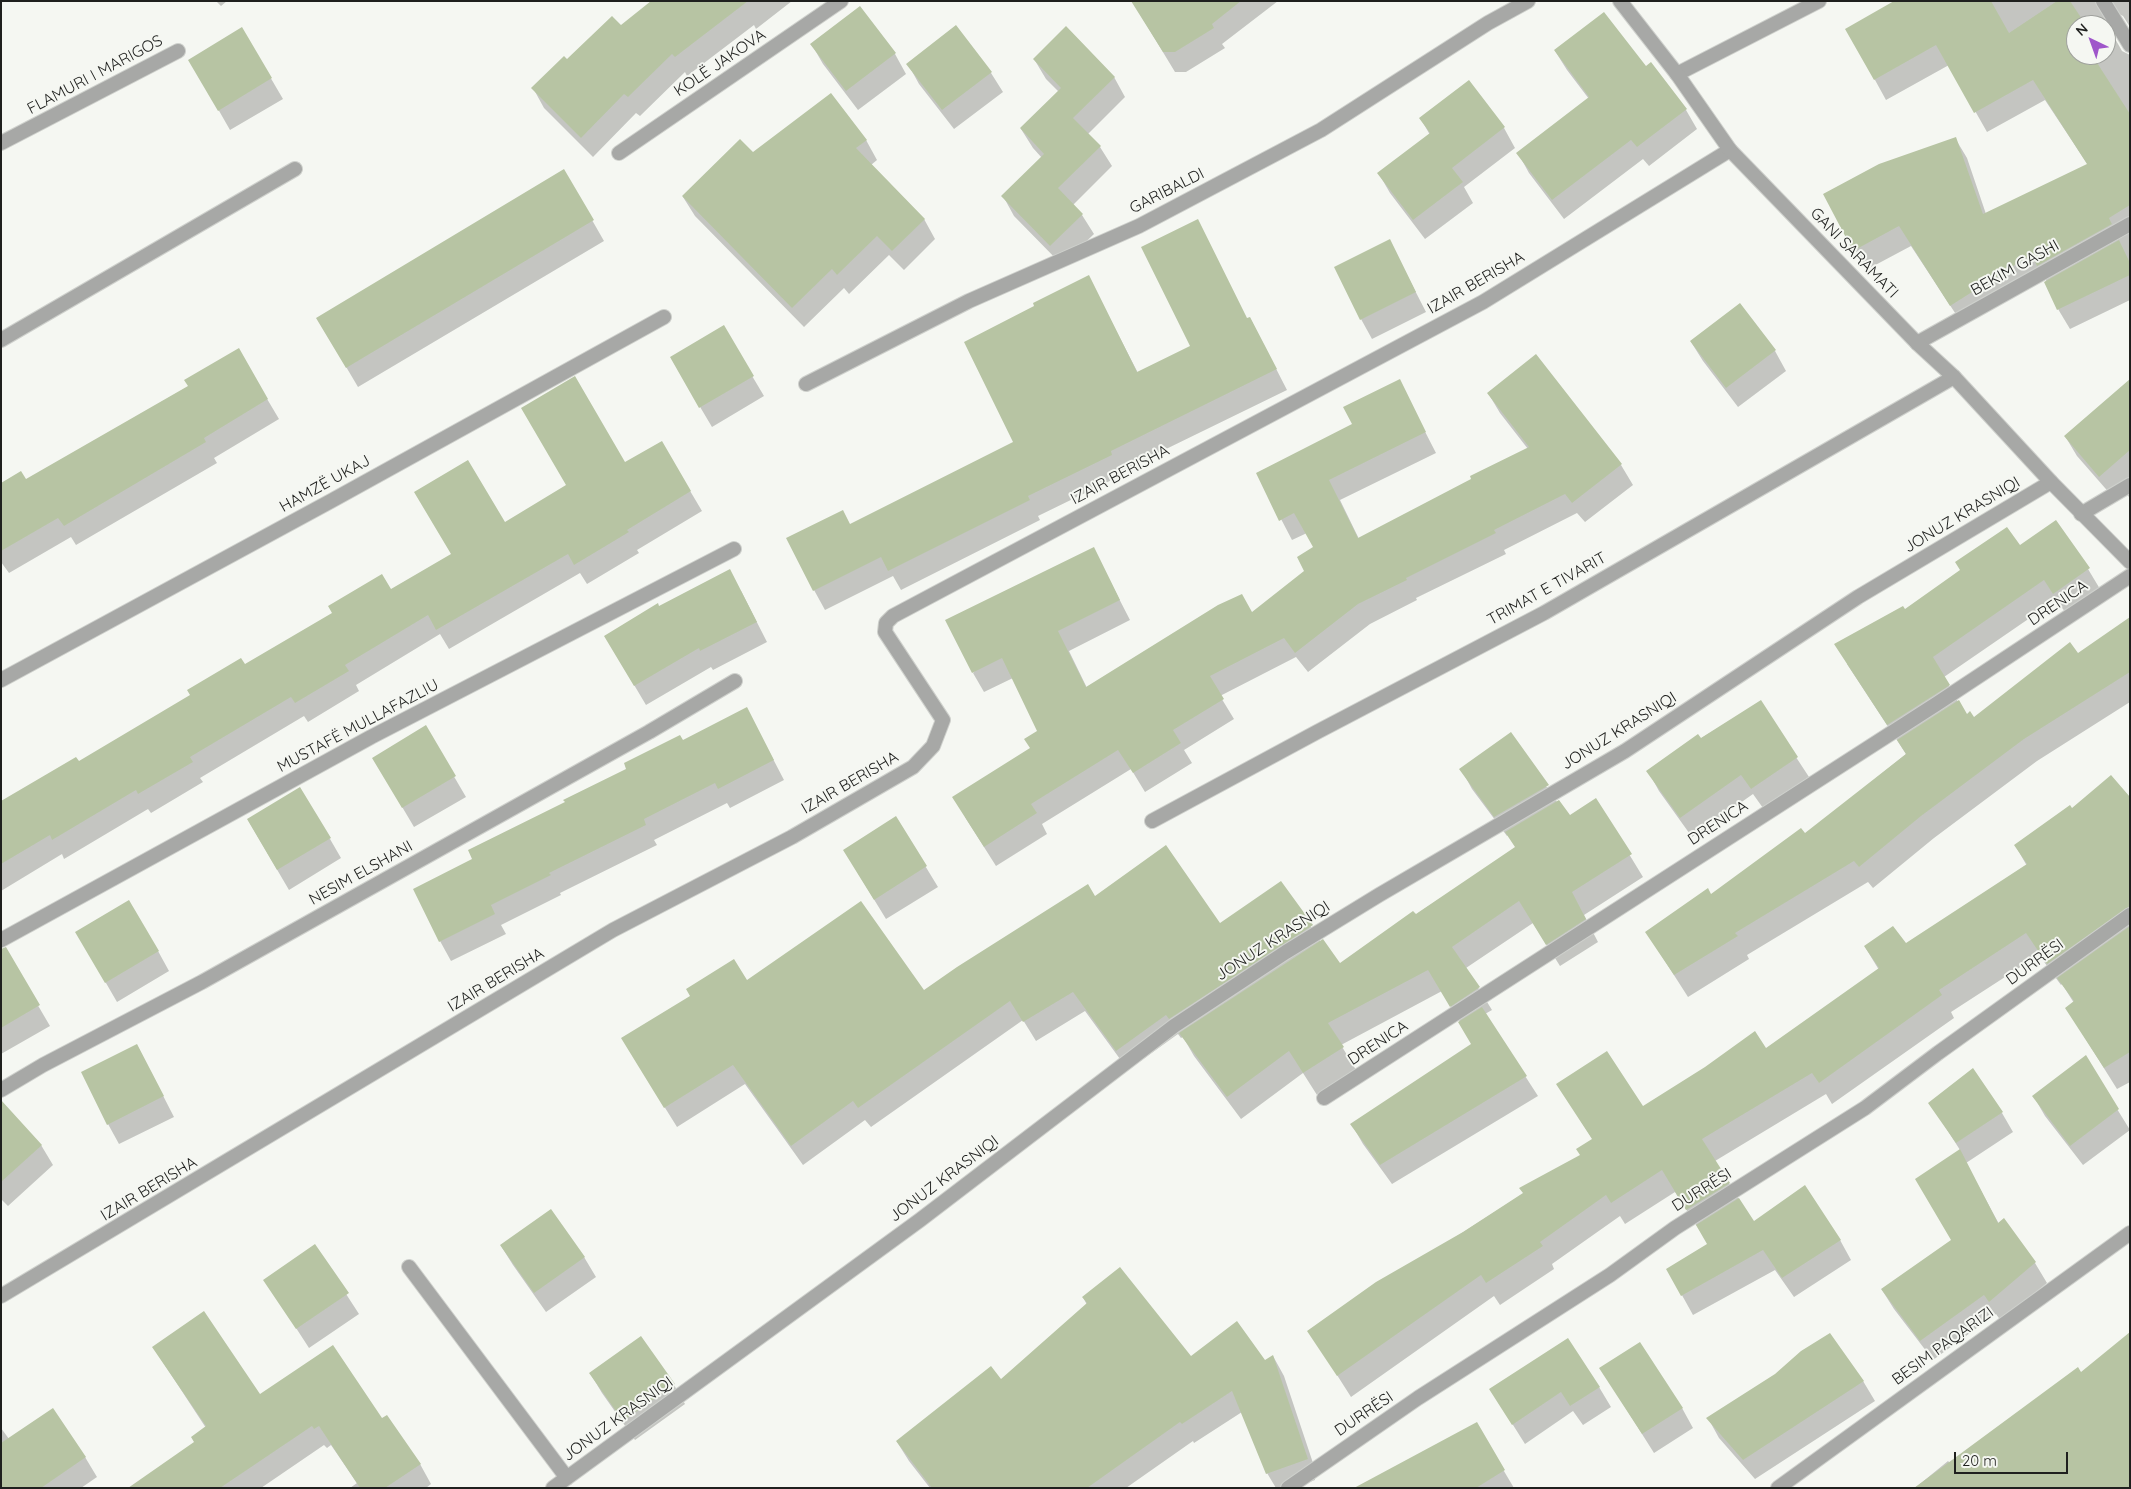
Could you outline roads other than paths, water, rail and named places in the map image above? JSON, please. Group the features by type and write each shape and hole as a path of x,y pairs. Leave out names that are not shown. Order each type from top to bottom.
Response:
{"street":[{"name":"KOLË JAKOVA","path":"619,153 841,1"},
{"name":"GARIBALDI","path":"806,384 969,302 1139,226 1321,130 1488,23 1528,1"},
{"name":"GANI SARAMATI","path":"1620,1 1677,74 1730,150 1917,343 1954,377 2081,514 2130,562"},
{"path":"1677,74 1819,1"},
{"path":"2103,1 2130,45"},
{"name":"FLAMURI I MARIGOS","path":"1,143 178,50"},
{"name":"IZAIR BERISHA","path":"1,1296 613,930 792,837 913,767 933,746 943,720 885,632 886,623 893,616 1482,302 1730,150"},
{"path":"1,340 295,169"},
{"name":"BEKIM GASHI","path":"1917,343 2130,224"},
{"name":"HAMZË UKAJ","path":"1,680 331,502 664,317"},
{"name":"TRIMAT E TIVARIT","path":"1152,821 1544,613 1954,377"},
{"name":"JONUZ KRASNIQI","path":"553,1488 920,1220 1174,1026 1286,952 1379,895 1625,751 1858,598 2051,482"},
{"path":"2081,514 2130,485"},
{"name":"MUSTAFË MULLAFAZLIU","path":"1,940 371,737 734,549"},
{"name":"DRENICA","path":"1324,1098 1938,703 2130,576"},
{"name":"NESIM ELSHANI","path":"1,1090 43,1065 202,982 649,732 736,681"},
{"name":"DURRËSI","path":"1288,1488 1418,1398 1610,1275 1675,1228 1866,1108 1938,1053 2130,915"},
{"name":"BESIM PAQARIZI","path":"1778,1488 2130,1233"},
{"path":"409,1267 567,1478"}]}
